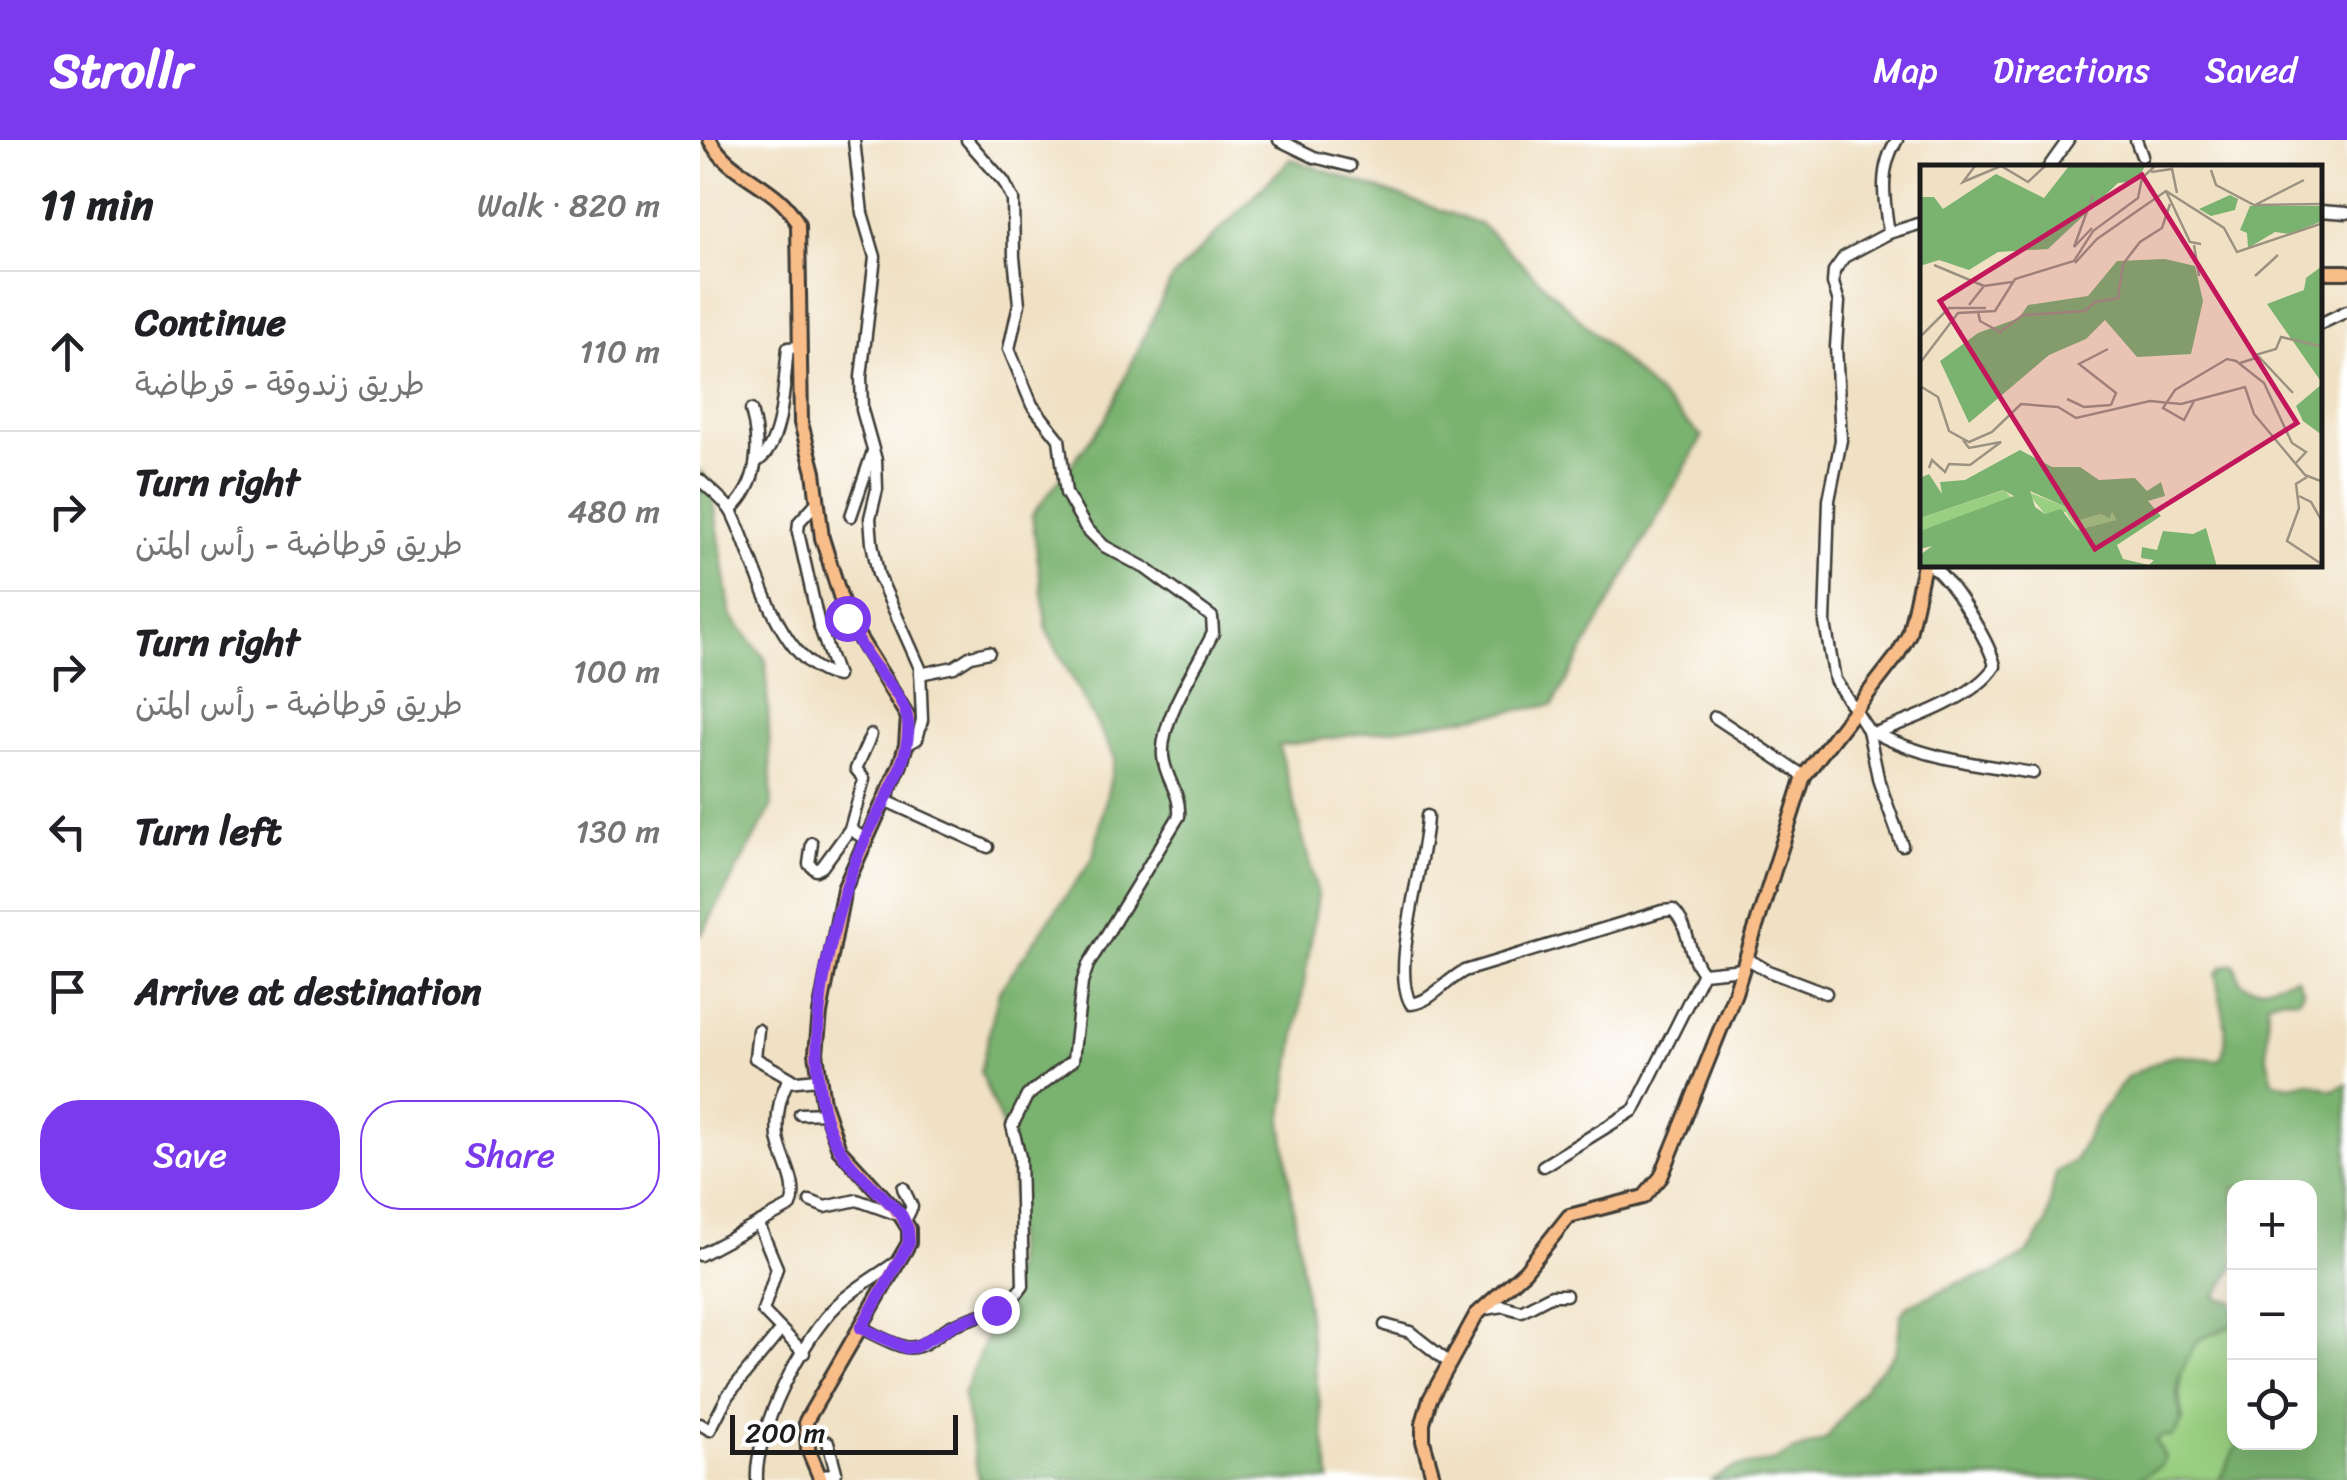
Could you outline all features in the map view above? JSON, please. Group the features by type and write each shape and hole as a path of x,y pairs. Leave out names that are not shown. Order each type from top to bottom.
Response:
{"main road":[{"path":"710,140 723,158 792,212 800,242 801,423 822,538 836,588 858,640 908,717 900,766 844,888 816,1053 826,1113 839,1149 903,1218 909,1243 806,1421 808,1448 821,1479"},
{"path":"1434,1480 1422,1442 1423,1423 1448,1362 1476,1315 1524,1271 1569,1216 1644,1196 1660,1177 1735,993 1804,776 1897,656 1909,634 1926,568"}],"street":[{"path":"854,140 862,213 876,257 862,377 862,410 874,450 877,489 870,518 878,574 899,616 920,674 922,720 917,739 906,745"},
{"path":"861,1328 906,1348 915,1347 957,1323 1014,1300 1023,1286 1020,1157 1012,1126 1028,1096 1074,1060 1082,983 1088,965 1179,816 1180,803 1164,761 1163,742 1168,723 1214,634 1212,617 1145,568 1104,546 1086,528 1066,493 1059,439 1032,406 1009,349 1019,304 1013,200 1004,182 967,140"},
{"path":"1278,140 1314,157 1350,166"},
{"path":"2050,165 2068,140"},
{"path":"2136,140 2142,156"},
{"path":"1889,233 1884,192 1886,161 1892,143"},
{"path":"2322,211 2347,213"},
{"path":"1920,224 1889,233 1844,257 1834,271 1833,284 1839,302 1836,347 1842,440 1829,500 1825,623 1835,680 1872,731 1916,752 1953,762 2032,773"},
{"path":"2322,323 2347,311"},
{"path":"756,462 776,434 788,348 799,347"},
{"path":"731,510 748,494 756,462 756,428 751,410"},
{"path":"852,516 874,450"},
{"path":"700,480 731,510 760,588 790,641 823,674 838,676 818,625 798,532 799,522 818,502"},
{"path":"1872,731 1955,699 1995,666 1960,603 1932,568"},
{"path":"920,674 954,667 971,656 989,652"},
{"path":"1715,717 1804,776"},
{"path":"1872,731 1879,782 1902,845"},
{"path":"812,842 808,864 816,870 850,829 864,778 856,769 872,735"},
{"path":"884,800 988,847"},
{"path":"1428,816 1405,962 1406,998 1410,1004 1425,1001 1449,979 1464,972 1662,911 1673,910 1679,915 1688,949 1703,973"},
{"path":"850,829 865,839"},
{"path":"1703,973 1745,964 1826,993"},
{"path":"1543,1166 1634,1110 1703,973"},
{"path":"758,1030 755,1058 792,1079 818,1079"},
{"path":"700,1256 787,1210 794,1202 778,1122 782,1095 792,1079"},
{"path":"800,1114 826,1113"},
{"path":"810,1201 825,1207 857,1200 903,1218 912,1207 903,1188"},
{"path":"759,1225 777,1268 764,1311 804,1353"},
{"path":"757,1480 761,1441 770,1415 804,1353 839,1303 900,1260"},
{"path":"1476,1315 1493,1306 1522,1311 1552,1294 1566,1295"},
{"path":"1385,1325 1410,1332 1448,1362"},
{"path":"700,1424 710,1430 728,1396 781,1330"},
{"path":"821,1479 836,1472 828,1442"}],"green space":[{"path":"1291,159 1481,224 1702,437 1553,705 1279,746 1318,895 1282,1122 1330,1480 979,1480 963,1395 1014,1268 1014,1154 980,1072 999,991 1093,858 1115,758 1047,631 1032,515 1105,420 1172,278"},
{"path":"700,471 711,483 731,616 766,660 772,806 700,937"},
{"path":"2234,964 2240,980 2252,987 2297,977 2303,991 2298,999 2268,1002 2267,1057 2273,1081 2290,1086 2308,1082 2332,1090 2347,1084 2347,1480 2219,1480 2235,1450 2317,1450 2317,1180 2227,1180 2227,1279 2216,1297 2227,1300 2227,1328 2195,1345 2177,1389 2179,1427 2171,1437 2162,1436 2156,1441 2165,1458 2162,1465 2140,1478 1710,1480 1736,1467 1775,1461 1826,1439 1896,1352 1901,1314 1907,1306 1958,1283 1993,1273 2028,1253 2046,1224 2056,1172 2075,1160 2097,1117 2128,1076 2172,1055 2220,1060 2226,1038 2216,973 2223,966"},
{"path":"2227,1327 2227,1450 2235,1450 2219,1480 2130,1480 2162,1465 2165,1457 2155,1441 2183,1420 2180,1379 2190,1350 2201,1339"}],"route":[{"path":"847,618 908,717 900,766 844,888 816,1053 823,1103 839,1149 902,1216 908,1229 909,1243 861,1328 906,1348 915,1347 957,1323 996,1310"}]}
